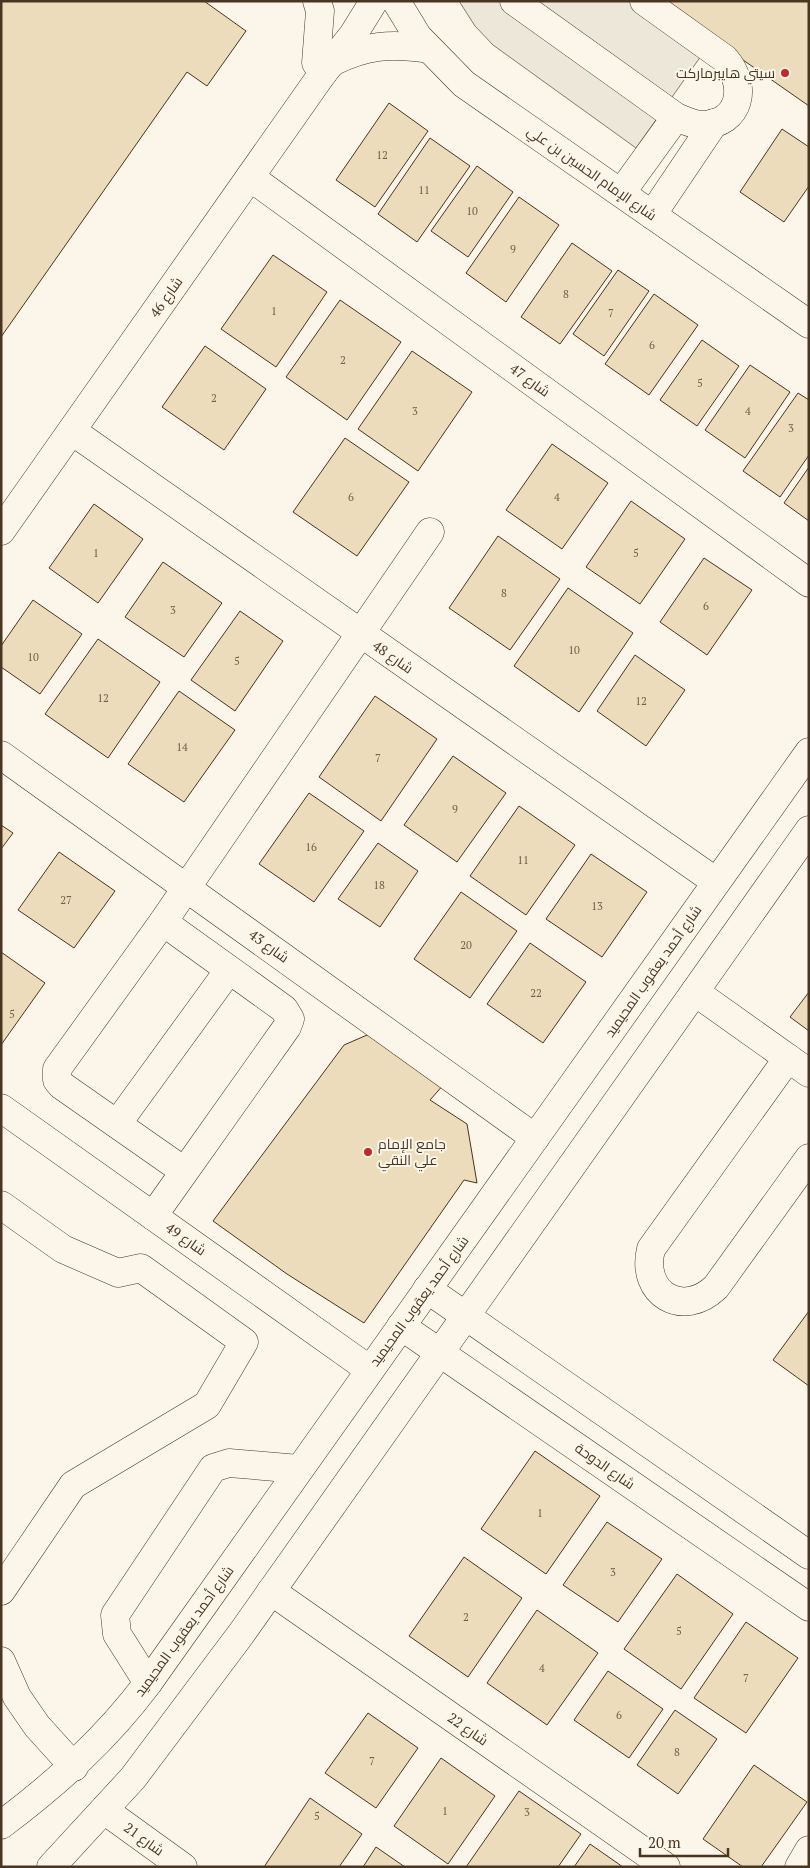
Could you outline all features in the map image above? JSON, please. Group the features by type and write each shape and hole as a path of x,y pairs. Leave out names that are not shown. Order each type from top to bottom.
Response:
{"street":[{"path":"317,1 320,11 316,63 327,68"},
{"name":"شارع 46","path":"1,531 327,68 353,34 374,1"},
{"name":"شارع الإمام الحسين بن علي","path":"396,1 418,38 464,84 809,324"},
{"path":"514,1 676,117 701,125 714,123 726,117 734,106 739,94 739,81 734,69 725,59 644,1"},
{"name":"شارع 46","path":"327,68 355,50 404,45 429,49"},
{"path":"621,193 676,117"},
{"path":"652,215 714,123"},
{"name":"شارع 47","path":"250,177 809,583"},
{"name":"شارع 48","path":"72,430 360,634 716,881"},
{"path":"184,1171 62,1085 57,1080 57,1069 163,922 430,532"},
{"name":"شارع أحمد يعقوب المحيميد","path":"1,1824 74,1767 124,1715 809,752"},
{"name":"شارع 43","path":"1,755 535,1138"},
{"path":"51,1867 104,1810 167,1734 271,1591 809,830"},
{"path":"153,1216 287,1027 290,1019 284,1010 163,922"},
{"path":"117,1124 229,970"},
{"path":"695,992 798,1065 651,1249 648,1262 650,1276 656,1288 667,1297 680,1302 694,1302 707,1296 716,1287 809,1158"},
{"name":"شارع 49","path":"1,1108 370,1370"},
{"path":"1,1205 72,1253 118,1273 141,1268 244,1342 207,1404 73,1485 1,1590"},
{"path":"427,1289 809,1555"},
{"name":"شارع الدوحة","path":"401,1326 809,1607"},
{"path":"148,1683 117,1634 115,1615 213,1468 229,1463 299,1469"},
{"name":"شارع 22","path":"271,1591 666,1867"},
{"path":"1,1661 9,1700 37,1726 74,1767"},
{"name":"شارع 21","path":"104,1810 183,1867"},
{"path":"799,1867 809,1850"}],"shaded area":[{"path":"459,1 657,1 713,39 636,148 493,45 475,26"}],"building":[{"path":"1,1 204,1 246,31 207,86 187,72 1,337"},
{"name":"سيتي هايبرماركت","path":"657,1 809,1 809,106 713,39"},
{"path":"389,103 428,131 375,207 336,180"},
{"path":"782,129 809,147 809,186 784,222 740,192"},
{"path":"430,138 470,166 417,242 378,214"},
{"path":"477,166 513,192 468,257 431,231"},
{"path":"519,197 559,225 506,302 466,273"},
{"path":"572,243 612,271 560,344 521,317"},
{"path":"273,255 327,292 276,367 221,329"},
{"path":"618,270 649,291 604,356 573,334"},
{"path":"654,294 698,325 649,395 605,364"},
{"path":"340,300 401,342 347,420 286,377"},
{"path":"702,340 739,366 697,426 660,400"},
{"path":"205,346 266,389 224,450 162,407"},
{"path":"412,351 472,392 418,471 358,429"},
{"path":"750,365 790,392 745,458 705,430"},
{"path":"798,393 809,400 809,455 780,497 743,471"},
{"path":"345,438 409,482 357,556 293,512"},
{"path":"552,444 608,483 562,549 506,510"},
{"path":"809,467 809,521 784,503"},
{"path":"631,501 685,539 640,604 586,567"},
{"path":"94,504 143,539 98,603 49,568"},
{"path":"498,536 560,579 510,650 449,608"},
{"path":"704,558 752,590 707,655 660,622"},
{"path":"163,562 222,603 184,657 125,617"},
{"path":"568,588 633,633 579,712 514,666"},
{"path":"33,600 82,634 40,694 1,667 1,646"},
{"path":"240,611 283,641 235,711 191,680"},
{"path":"98,639 160,682 108,758 45,714"},
{"path":"635,655 685,690 646,746 597,711"},
{"path":"179,691 235,730 184,802 128,764"},
{"path":"375,696 437,739 381,821 319,777"},
{"path":"453,756 506,793 457,862 404,825"},
{"path":"309,793 364,831 314,902 259,864"},
{"path":"519,806 575,845 526,915 470,876"},
{"path":"1,825 13,833 1,849"},
{"path":"378,843 418,871 380,927 338,899"},
{"path":"59,852 115,891 74,948 18,910"},
{"path":"591,854 647,892 602,957 546,919"},
{"path":"461,892 517,931 470,998 414,959"},
{"path":"530,943 586,982 543,1043 487,1004"},
{"path":"1,952 45,983 1,1045"},
{"path":"809,992 809,1031 790,1017"},
{"name":"جامع الإمام علي النقي","path":"374,1032 445,1083 430,1100 467,1124 477,1183 464,1180 364,1323 287,1274 213,1221 344,1045"},
{"path":"809,1311 809,1386 773,1360"},
{"path":"535,1451 600,1496 546,1574 481,1529"},
{"path":"607,1522 662,1559 618,1622 563,1585"},
{"path":"464,1557 522,1598 468,1677 409,1636"},
{"path":"677,1574 733,1614 681,1689 624,1649"},
{"path":"537,1610 598,1653 547,1725 487,1683"},
{"path":"746,1622 798,1658 746,1733 694,1698"},
{"path":"608,1671 663,1709 629,1758 574,1720"},
{"path":"675,1710 717,1739 678,1794 637,1765"},
{"path":"368,1713 418,1748 376,1808 325,1773"},
{"path":"441,1758 495,1796 448,1864 394,1826"},
{"path":"754,1765 807,1802 761,1867 743,1867 703,1839"},
{"path":"519,1791 581,1834 558,1867 466,1867"},
{"path":"310,1798 362,1834 339,1867 264,1867"},
{"path":"590,1844 623,1867 574,1867"},
{"path":"376,1847 405,1867 363,1867"}],"place":[{"name":"سيتي هايبرماركت","path":"785,73"},
{"name":"جامع الإمام علي النقي","path":"368,1152"}]}
